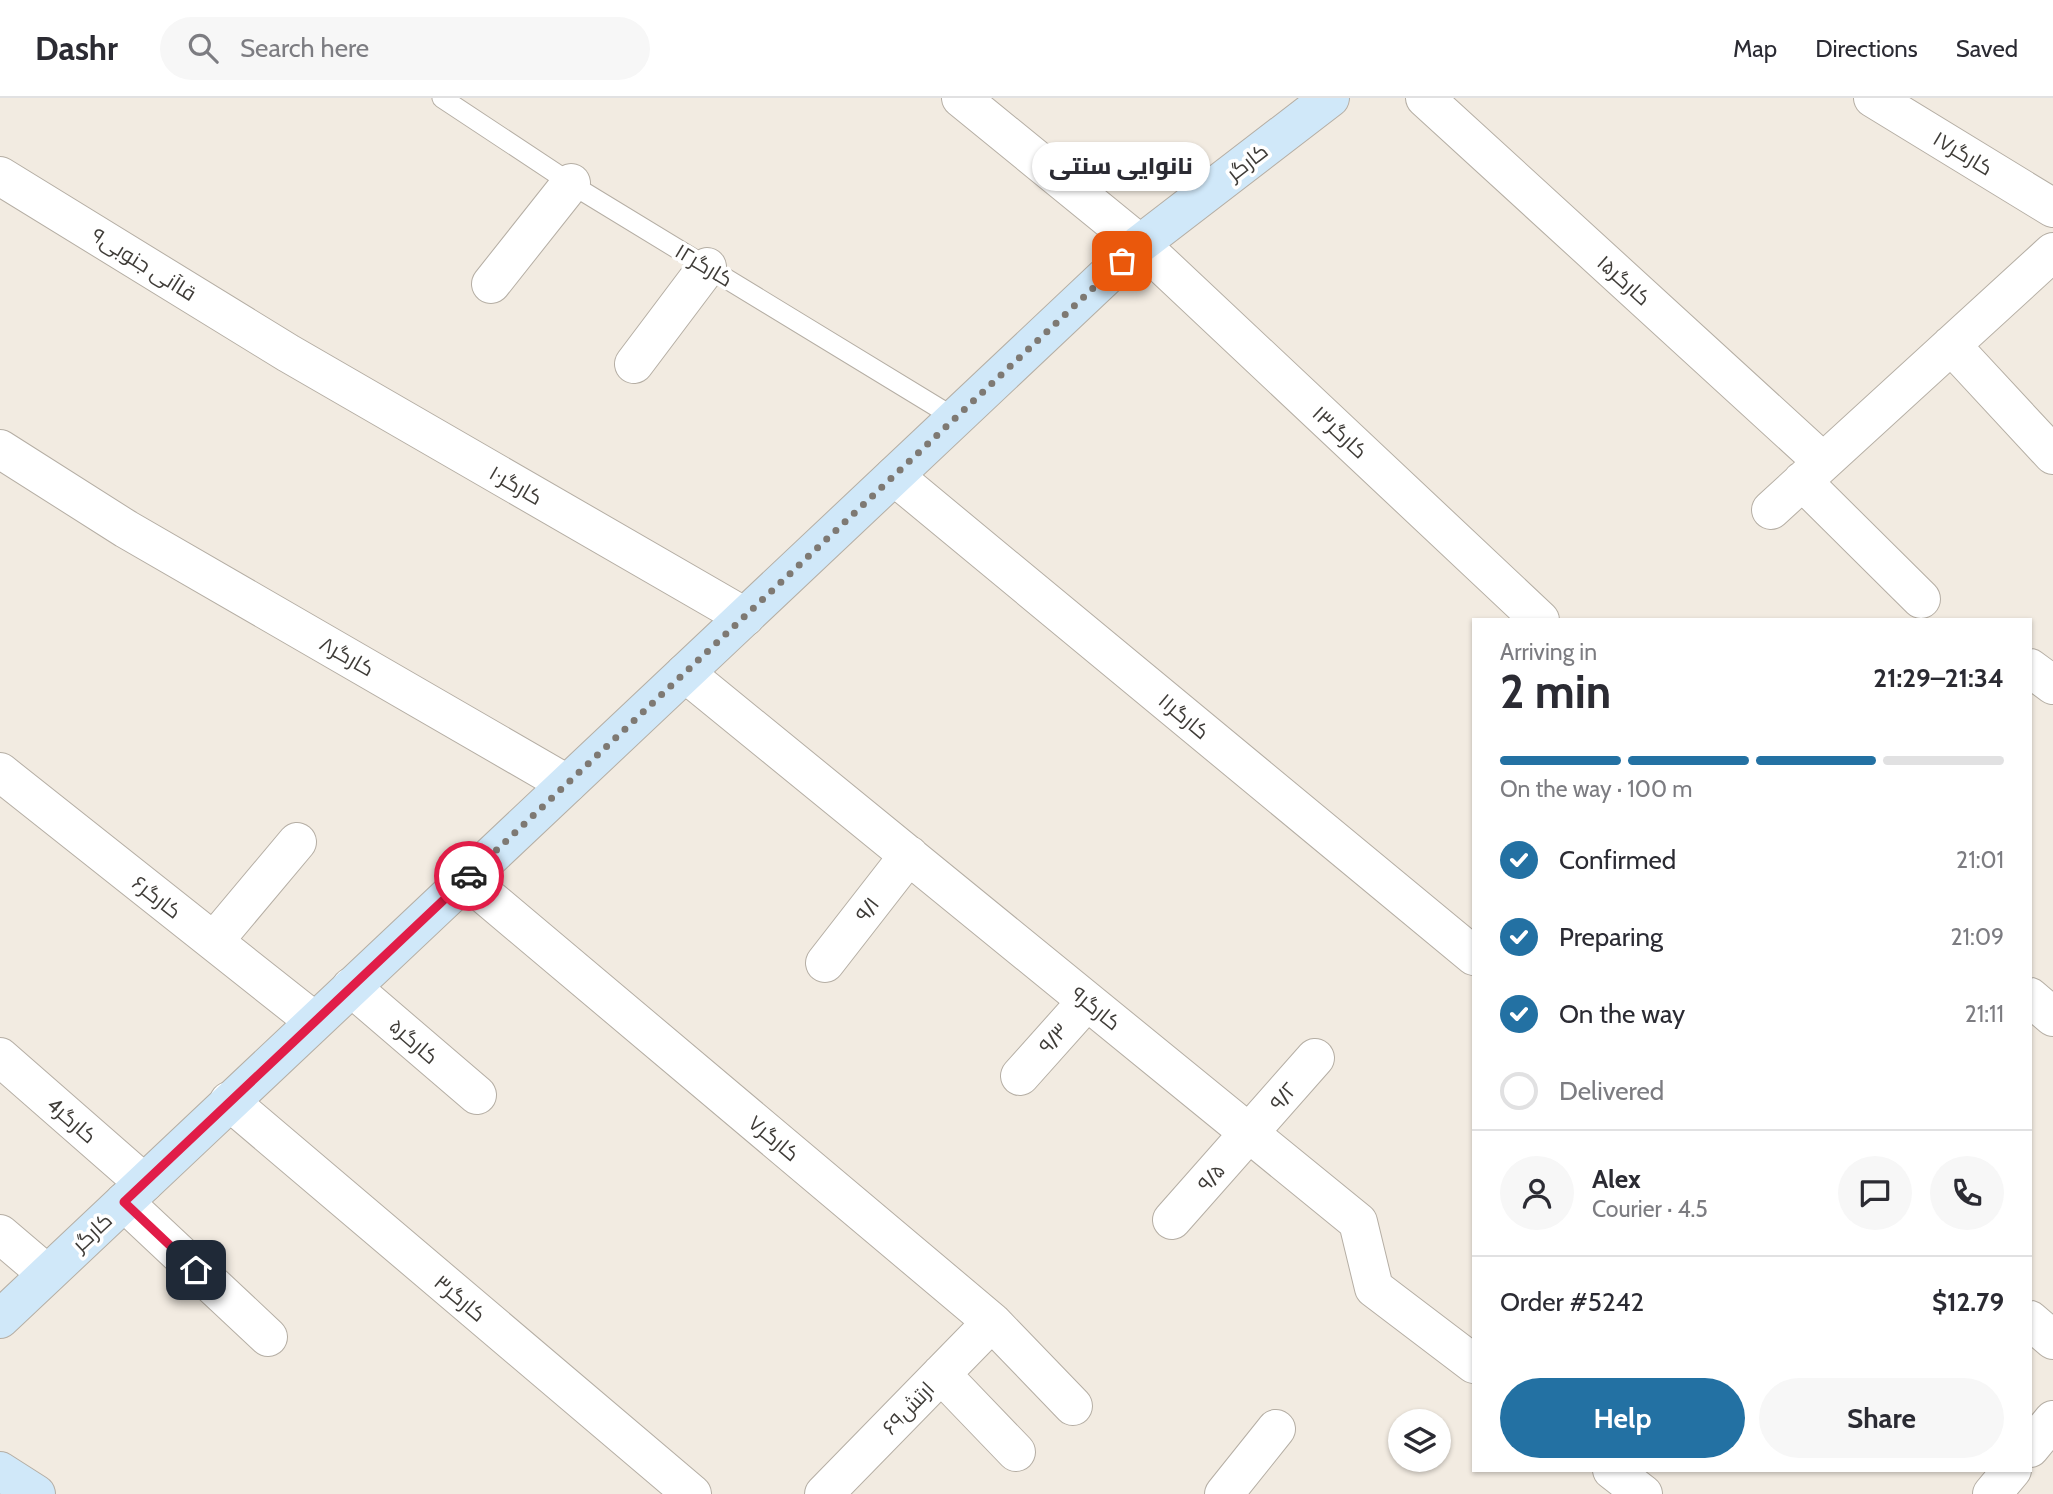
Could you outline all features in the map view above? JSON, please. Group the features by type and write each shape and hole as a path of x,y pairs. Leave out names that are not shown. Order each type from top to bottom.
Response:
{"street":[{"name":"کارگر۱۳","path":"961,98 1140,244 1538,618"},
{"name":"کارگر","path":"0,1318 1140,244 1330,98"},
{"name":"کارگر۱۵","path":"1425,98 1813,472 1921,600"},
{"name":"کارگر۱۷","path":"1873,98 2053,208"},
{"name":"قاآنی جنوبی۹","path":"0,176 288,353"},
{"path":"491,284 570,183"},
{"path":"1770,510 2053,252"},
{"path":"634,364 707,267"},
{"path":"1951,345 2053,455"},
{"name":"کارگر۱۰","path":"288,353 745,617"},
{"name":"کارگر۸","path":"0,449 126,529 567,783"},
{"name":"کارگر۱۱","path":"894,476 1472,954"},
{"path":"2032,669 2053,685"},
{"name":"کارگر۹","path":"685,673 1358,1222 1374,1288 1472,1362"},
{"name":"کارگر۶","path":"0,772 314,1021"},
{"path":"214,941 297,842"},
{"name":"۹/۱","path":"825,963 909,855"},
{"name":"کارگر۷","path":"466,879 992,1322 1073,1406"},
{"name":"کارگر۵","path":"351,987 477,1095"},
{"name":"۹/۳","path":"1020,1076 1087,1000"},
{"name":"4کارگر","path":"0,1057 134,1192 268,1337"},
{"name":"۹/۲","path":"1250,1134 1315,1058"},
{"name":"کارگر۳","path":"229,1101 692,1494"},
{"name":"۹/۵","path":"1172,1220 1250,1134"},
{"path":"0,1234 47,1274"},
{"name":"ارتش۶۹","path":"824,1494 992,1322"},
{"path":"2032,1322 2053,1340"},
{"path":"941,1374 1016,1451"},
{"path":"2032,1446 2053,1420"},
{"path":"1224,1494 1276,1429"},
{"path":"0,1471 36,1494"},
{"path":"1615,1472 1643,1494"},
{"path":"1992,1494 2010,1472"}],"lane":[{"name":"کارگر۱۲","path":"449,103 570,183 955,418"}],"way so far":[{"path":"469,876 1122,261"}],"place":[{"name":"نانوایی سنتی","path":"1122,261"}],"route":[{"path":"196,1270 124,1202 469,876"}]}
